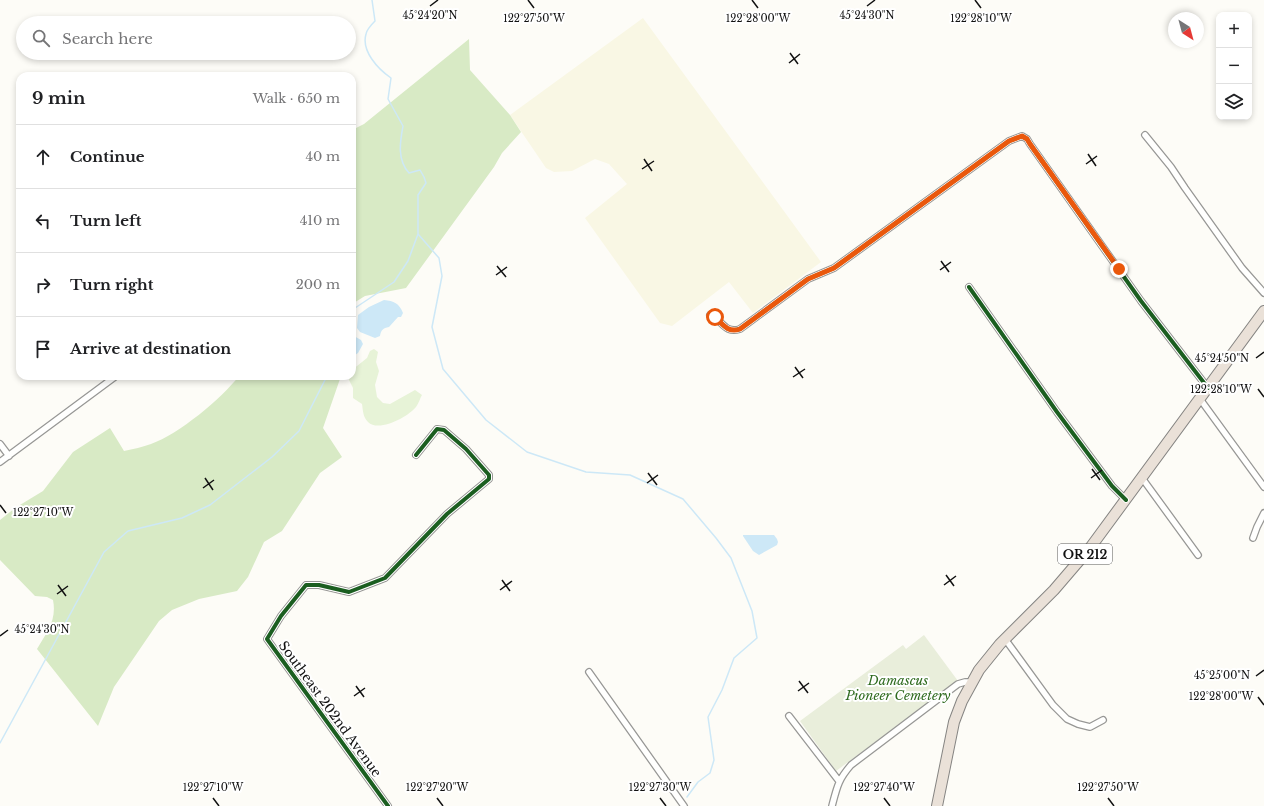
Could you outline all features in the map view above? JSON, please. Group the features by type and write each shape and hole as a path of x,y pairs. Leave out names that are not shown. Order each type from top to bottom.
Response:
{"highway":[{"name":"OR 212","path":"937,806 954,722 971,682 988,657 1068,575 1090,548 1264,311"}],"street":[{"path":"1146,135 1171,166 1242,268 1264,293"},
{"path":"710,315 715,317 729,330 735,331 740,329 808,279 834,268 1009,141 1022,136 1027,139 1141,301 1208,388"},
{"path":"969,287 1056,412 1112,486 1126,500"},
{"path":"0,462 111,380"},
{"path":"1200,399 1264,487"},
{"name":"Southeast 202nd Avenue","path":"388,806 267,639 281,616 306,585 319,585 349,592 385,578 447,514 489,479 489,475 466,449 444,430 436,429 416,455"},
{"path":"0,444 9,456"},
{"path":"1142,478 1198,555"},
{"path":"1253,538 1264,512"},
{"path":"1006,639 1053,705 1066,719 1090,727 1103,720"},
{"path":"589,672 684,806"},
{"path":"832,806 839,781 858,759 958,684 971,682"},
{"path":"789,716 839,781"}],"shaded area":[{"path":"643,18 821,262 753,313 729,282 672,326 660,323 585,218 627,184 609,164 595,159 572,171 554,172 546,168 510,115"}],"green space":[{"path":"469,39 470,70 510,115 521,132 502,153 494,167 406,288 365,296 356,302 356,128 364,124"},
{"path":"374,349 378,352 376,362 379,371 375,385 377,397 383,403 390,404 415,390 422,395 416,407 407,415 394,422 379,426 373,425 366,420 362,404 353,398 353,388 349,380 356,380 356,367 367,358 370,351"},
{"path":"235,380 340,380 323,428 342,457 320,473 282,531 264,542 248,577 237,591 199,599 172,610 159,621 114,687 98,726 37,649 48,631 54,614 53,600 47,597 35,596 0,560 0,520 15,508 43,491 73,452 110,428 124,451 151,444 174,432 199,415"},
{"name":"Damascus Pioneer Cemetery","path":"924,635 958,681 836,771 800,721 903,645 906,649"}],"water":[{"path":"384,300 391,301 398,305 403,313 401,317 398,317 389,327 385,328 381,332 380,336 375,338 360,332 357,328 358,315 369,307"},
{"path":"356,337 361,340 363,344 356,354"},
{"path":"743,535 774,535 778,542 777,545 759,555 753,551"}],"waterway":[{"path":"356,307 394,282 408,261 418,234 418,195 426,183 420,170 409,173 405,168 400,151 403,126 388,99 391,78 376,65 366,47 365,40 367,32 375,21 372,0"},
{"path":"418,234 439,258 442,276 432,327 443,369 486,420 527,452 586,472 630,475 683,499 731,558 752,611 757,638 734,658 722,690 708,717 714,760 710,773 698,782 687,797"},
{"path":"0,743 104,552 128,531 182,518 210,505 272,457 299,431 325,380"}],"cycle path":[{"path":"710,315 730,330 740,329 808,279 834,268 1009,141 1022,136 1027,139 1141,301 1208,388"},
{"path":"969,287 1057,412 1112,486 1126,500"},
{"path":"388,806 267,639 281,616 306,585 319,585 349,592 385,578 447,514 489,479 489,475 466,449 444,430 437,429 416,455"}],"route":[{"path":"715,317 729,330 735,331 740,329 808,279 834,268 1009,141 1022,136 1027,139 1119,269"}]}
